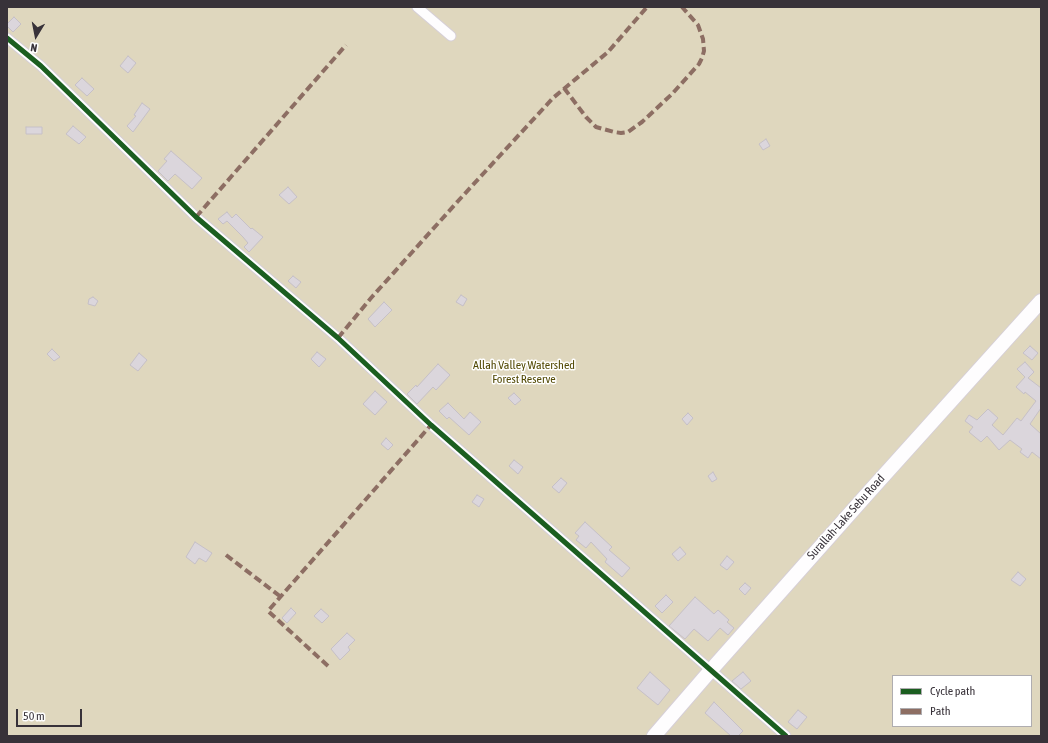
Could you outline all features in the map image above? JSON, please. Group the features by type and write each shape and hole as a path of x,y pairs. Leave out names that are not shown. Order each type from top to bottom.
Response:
{"main road":[{"name":"Surallah-Lake Sebu Road","path":"654,736 864,498 1041,301"}],"street":[{"path":"417,7 452,36"},
{"path":"7,38 40,66 196,217 338,338 431,425 786,736"}],"green space":[{"name":"Allah Valley Watershed Forest Reserve","path":"7,7 1041,7 1041,736 7,736"}],"building":[{"path":"14,17 21,24 13,32 7,24"},
{"path":"128,56 136,63 128,73 120,66"},
{"path":"82,78 94,89 87,96 75,85"},
{"path":"142,103 150,109 133,132 127,126 136,116 134,115"},
{"path":"73,126 86,137 79,144 66,134"},
{"path":"26,127 42,127 42,134 26,134"},
{"path":"766,139 770,146 763,150 759,144"},
{"path":"171,151 202,178 192,189 175,174 168,181 158,171 167,161 164,159"},
{"path":"288,187 297,197 289,204 279,195"},
{"path":"227,212 232,218 236,214 251,229 252,228 263,237 249,252 244,247 248,243 243,237 227,221 223,224 218,219"},
{"path":"293,276 301,282 296,288 288,281"},
{"path":"461,295 467,299 463,306 456,302"},
{"path":"93,297 98,301 95,306 88,304 89,299"},
{"path":"384,302 392,310 375,327 368,319"},
{"path":"1030,346 1038,353 1032,360 1023,353"},
{"path":"52,349 60,357 54,361 47,354"},
{"path":"317,352 326,359 319,367 311,359"},
{"path":"139,353 147,360 138,371 130,365"},
{"path":"1025,362 1034,372 1028,378 1041,388 1041,408 1030,424 1041,434 1041,459 1032,452 1028,458 1020,452 1022,449 1010,440 999,450 987,436 981,442 969,432 973,427 965,421 969,415 977,420 988,409 998,418 992,425 1003,435 1017,418 1021,421 1036,401 1016,387 1025,377 1017,369"},
{"path":"438,364 450,375 436,390 433,387 417,404 407,394 416,385 417,387"},
{"path":"375,391 387,402 375,415 363,404"},
{"path":"514,393 521,400 515,405 508,398"},
{"path":"448,403 464,419 470,412 481,422 469,435 449,417 447,419 439,411"},
{"path":"688,413 693,418 687,425 682,419"},
{"path":"386,438 393,445 388,450 381,444"},
{"path":"514,460 523,467 518,474 509,466"},
{"path":"713,472 717,479 712,482 708,476"},
{"path":"561,478 567,483 559,493 552,487"},
{"path":"477,495 484,499 479,507 472,502"},
{"path":"585,522 612,547 609,550 630,568 622,577 605,562 607,559 591,542 586,548 576,540 579,536 575,533"},
{"path":"195,542 212,553 206,562 199,558 195,564 186,557"},
{"path":"680,547 686,554 678,561 672,554"},
{"path":"727,556 734,562 727,570 720,565"},
{"path":"1018,572 1026,579 1020,586 1011,580"},
{"path":"745,583 751,588 745,595 739,589"},
{"path":"666,595 673,602 662,613 655,606"},
{"path":"695,597 714,614 718,610 729,620 727,622 734,628 728,635 720,628 708,641 694,629 685,639 669,626"},
{"path":"291,608 296,613 287,623 282,618"},
{"path":"321,609 329,616 322,623 314,616"},
{"path":"347,633 355,640 348,647 350,650 340,660 331,649"},
{"path":"650,672 670,690 658,705 637,688"},
{"path":"743,672 751,681 741,689 732,681"},
{"path":"714,702 743,731 738,736 731,736 705,713"},
{"path":"798,710 807,717 797,729 788,722"}],"marked path":[{"path":"338,338 371,298 553,98 608,52 647,7"},
{"path":"564,88 586,117 596,127 614,132 628,132 642,122 672,94 699,64 702,58 704,51 703,39 698,25 682,7"},
{"path":"196,217 346,45"},
{"path":"328,666 268,611 431,425"},
{"path":"226,555 281,597"}],"cycle path":[{"path":"7,38 41,66 196,217 338,338 431,425 786,736"}]}
